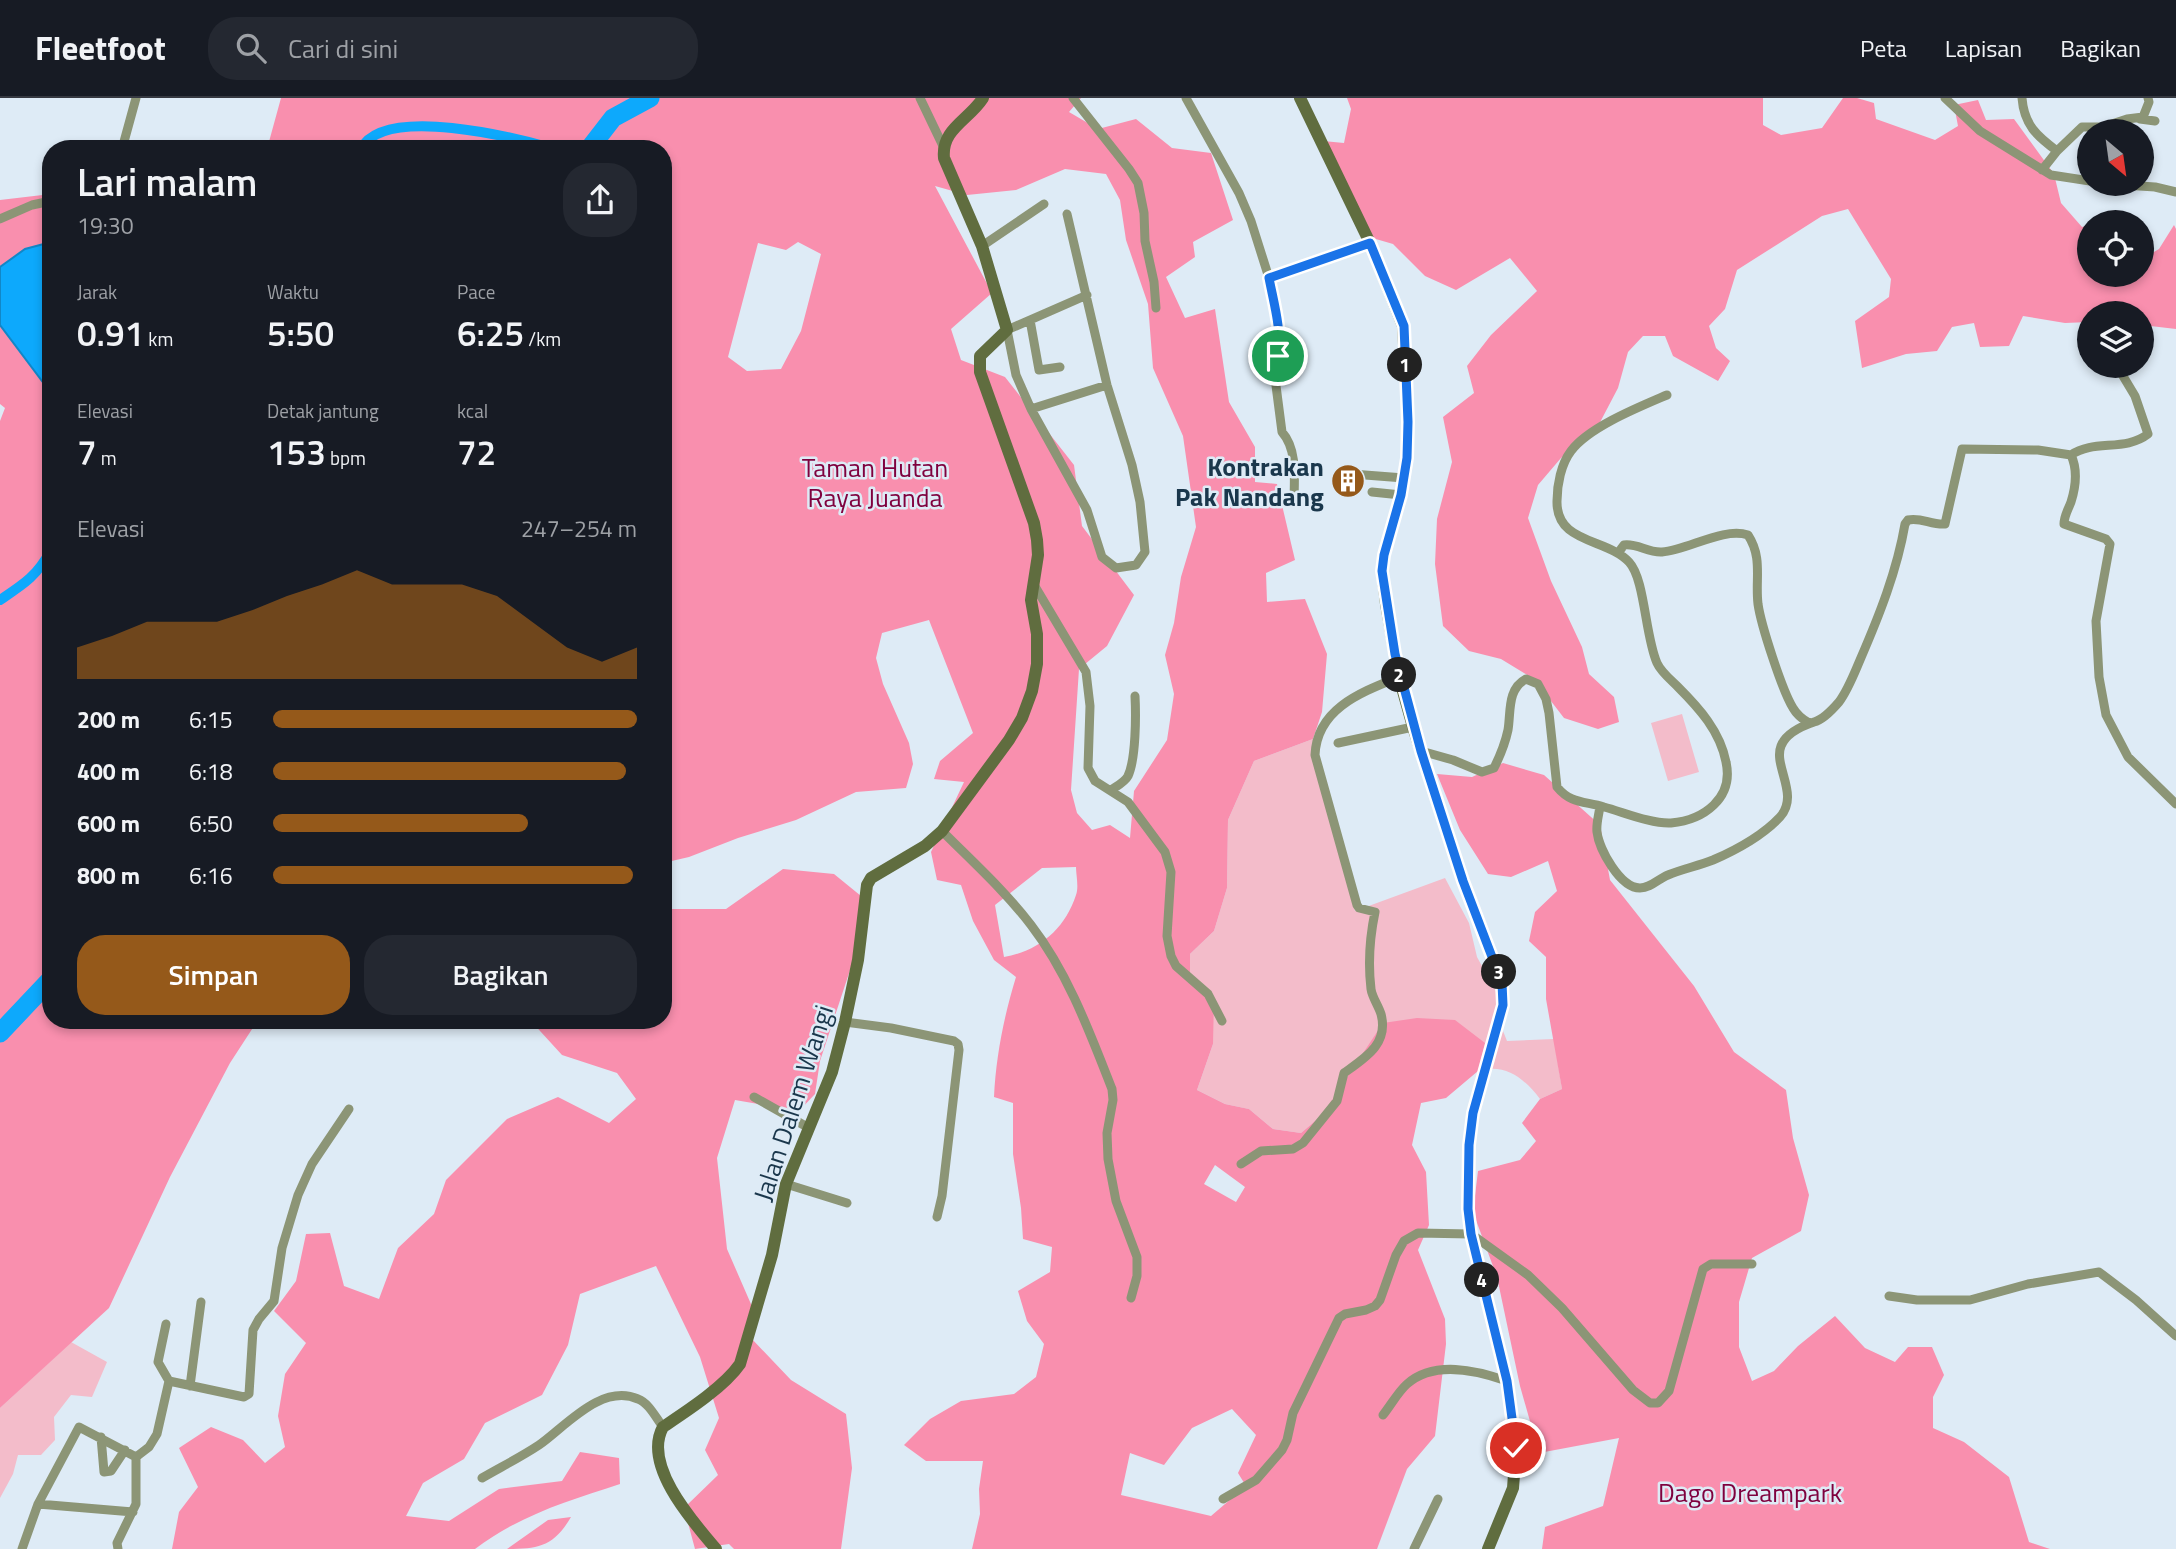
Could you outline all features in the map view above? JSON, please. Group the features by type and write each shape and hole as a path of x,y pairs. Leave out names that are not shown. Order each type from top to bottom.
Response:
{"street":[{"path":"124,140 136,98"},
{"path":"920,98 943,146 944,158 982,246 1007,330 1016,375 1031,409 1087,510 1102,557 1116,568 1130,567 1141,560 1145,552 1140,502 1132,465 1107,385 1067,214"},
{"path":"943,146 956,125 978,106 983,98"},
{"path":"1073,98 1138,183 1156,308"},
{"path":"1186,98 1239,193 1269,278 1280,344 1275,378 1282,432 1286,436 1294,463 1294,503"},
{"path":"1300,98 1370,243 1404,326 1408,422 1404,478 1382,571 1399,677 1413,727 1463,881 1502,983 1503,1005 1473,1113 1469,1145 1468,1209 1471,1234 1507,1381 1516,1448 1513,1488 1488,1549"},
{"path":"1945,98 1980,131 2042,170 2058,178 2077,180"},
{"path":"2022,98 2024,115 2031,128 2057,151"},
{"path":"2140,119 2146,112 2148,98"},
{"path":"2042,170 2077,132"},
{"path":"2154,187 2176,192"},
{"path":"0,219 42,203"},
{"path":"982,246 1044,204"},
{"path":"1269,278 1370,243"},
{"path":"1007,330 1087,295"},
{"path":"1030,320 1039,370 1060,368"},
{"name":"Jalan Dalem Wangi","path":"663,1427 733,1375 740,1364 772,1255 786,1184 832,1073 858,960 867,885 871,878 925,846 942,831 1009,740 1022,718 1032,691 1037,664 1037,635 1031,600 1038,555 1034,523 980,372 980,356 1007,330"},
{"path":"1618,553 1624,545 1632,544 1646,551 1662,552 1731,534 1748,535 1756,548 1758,606 1774,660 1792,707 1801,719 1815,723 1838,704 1846,691 1883,609 1908,520 1916,518 1938,525 1945,524 1962,449 2038,450 2071,455 2087,447 2124,444 2148,434 2134,396 2124,378"},
{"path":"1031,409 1107,385"},
{"path":"1421,751 1482,772 1494,768 1508,731 1512,694 1522,681 1532,680 1538,684 1546,699 1557,787 1566,798 1670,823 1704,814 1715,806 1724,791 1728,776 1721,746 1699,709 1659,667 1649,644 1639,578 1630,563 1618,553 1577,537 1567,528 1560,517 1557,503 1562,466 1572,450 1624,412 1667,395"},
{"path":"2071,455 2076,480 2071,502 2063,519 2064,524 2106,539 2109,544 2096,621 2099,677 2106,715 2128,757 2176,804"},
{"path":"1352,474 1404,478"},
{"path":"1372,492 1401,495"},
{"path":"1032,582 1086,672 1090,706 1088,768 1095,781 1128,802 1165,852 1171,872 1167,936 1171,956 1176,966 1208,994 1222,1021"},
{"path":"1241,1164 1261,1151 1293,1149 1303,1143 1337,1101 1344,1073 1377,1047 1382,1034 1380,1011 1371,991 1370,934 1375,912 1357,905 1315,755 1316,740 1325,722 1340,707 1366,691 1399,677"},
{"path":"1111,790 1127,779 1136,716 1135,696"},
{"path":"1601,806 1597,824 1598,836 1613,869 1625,882 1637,888 1649,887 1666,875 1715,859 1761,833 1782,815 1788,795 1779,749 1785,738 1809,723"},
{"path":"1338,743 1413,727"},
{"path":"942,831 1015,905 1052,956 1084,1020 1112,1089 1113,1100 1107,1133 1108,1159 1116,1201 1137,1257 1137,1276 1131,1298"},
{"path":"845,1022 891,1028 958,1044 960,1050 937,1217"},
{"path":"754,1097 809,1128"},
{"path":"169,1381 244,1397 249,1394 253,1330 274,1301 282,1248 298,1195 312,1164 349,1109"},
{"path":"786,1184 847,1203"},
{"path":"1223,1499 1256,1480 1282,1450 1293,1413 1339,1318 1375,1306 1380,1300 1396,1255 1404,1241 1418,1233 1471,1234 1528,1275 1562,1308 1633,1390 1650,1404 1658,1403 1669,1391 1703,1269 1711,1264 1752,1264"},
{"path":"1889,1296 1917,1300 1970,1300 2028,1284 2099,1272 2136,1300 2176,1336"},
{"path":"190,1386 201,1302"},
{"path":"136,1457 149,1447 157,1434 169,1381 158,1362 166,1324"},
{"path":"1383,1415 1406,1384 1423,1374 1439,1370 1468,1370 1507,1381"},
{"path":"482,1478 539,1444 574,1415 603,1401 630,1396 642,1400 663,1427 657,1437 664,1471 689,1518 716,1549"},
{"path":"22,1549 38,1504 75,1430 81,1427 136,1457"},
{"path":"101,1437 104,1472 111,1471 125,1450"},
{"path":"118,1549 117,1544 133,1513 137,1497 136,1457"},
{"path":"1414,1549 1438,1499"},
{"path":"38,1504 133,1513"}],"shaded area":[{"path":"1682,714 1699,772 1668,781 1651,723"},
{"path":"1313,739 1355,911 1445,878 1469,923 1477,957 1499,997 1499,1021 1507,1041 1554,1039 1562,1089 1540,1099 1513,1074 1497,1069 1478,1071 1384,1023 1322,1115 1301,1133 1273,1129 1249,1109 1225,1104 1197,1090 1213,1044 1190,974 1190,954 1214,931 1227,888 1228,820 1254,761"},
{"path":"71,1342 107,1362 92,1397 71,1395 54,1417 55,1440 41,1455 18,1455 13,1474 0,1498 0,1408"}],"green space":[{"name":"Taman Hutan Raya Juanda","path":"281,98 1081,98 1069,112 1098,129 1136,119 1172,148 1211,153 1233,220 1193,242 1195,257 1166,277 1185,318 1215,309 1229,402 1255,447 1255,482 1277,484 1295,560 1266,573 1267,602 1305,599 1327,654 1322,712 1313,739 1254,761 1228,820 1227,888 1214,931 1190,954 1190,974 1214,998 1213,1044 1197,1090 1225,1104 1249,1109 1273,1129 1301,1133 1322,1115 1383,1023 1417,1018 1455,1020 1485,1043 1478,1071 1446,1098 1421,1103 1412,1145 1426,1172 1429,1225 1418,1250 1445,1319 1446,1344 1435,1436 1407,1469 1377,1549 972,1549 980,1514 979,1489 983,1461 926,1461 904,1445 930,1419 961,1401 1014,1394 1036,1377 1044,1344 1027,1321 1018,1291 1050,1272 1052,1247 1023,1239 1013,1154 1013,1103 994,1097 1001,1036 1016,977 994,960 973,921 961,885 937,880 931,852 964,782 934,779 940,761 973,733 929,620 882,633 876,658 883,684 909,743 913,764 906,788 856,792 796,820 672,861 672,140 269,140","holes":["1065,169 1106,174 1120,200 1126,240 1148,304 1153,368 1183,436 1196,527 1181,577 1174,623 1165,655 1174,694 1167,740 1134,791 1130,838 1110,825 1092,830 1077,813 1071,790 1079,669 1107,646 1134,595 1082,526 1074,465 1005,377 961,360 951,329 992,293 935,186 967,195 1016,190","798,242 821,254 801,331 781,369 747,371 728,357 758,243 786,250","1076,867 1077,892 1058,928 1028,950 1004,957 995,905 1042,868","1215,1165 1245,1187 1236,1202 1204,1184","1232,1409 1256,1435 1238,1473 1246,1486 1211,1516 1121,1495 1130,1453 1164,1465 1192,1428"]},
{"path":"1347,98 1763,98 1763,125 1781,135 1822,128 1843,98 1857,98 1874,103 1876,119 1935,140 1958,126 1954,105 1978,100 1986,120 2014,119 2054,174 2061,203 2077,221 2077,287 2154,287 2154,252 2159,249 2174,225 2176,329 2154,326 2154,301 2077,301 2077,322 2023,316 2009,346 1980,347 1974,323 1952,327 1937,351 1906,354 1862,368 1855,321 1889,297 1891,279 1848,209 1822,216 1737,270 1725,309 1709,326 1716,348 1730,361 1718,381 1673,356 1665,336 1643,336 1628,352 1618,388 1597,428 1561,458 1538,485 1528,518 1551,581 1582,647 1589,674 1614,697 1619,722 1598,729 1564,718 1534,679 1501,659 1469,651 1443,626 1435,564 1437,519 1452,462 1443,417 1474,393 1467,366 1491,335 1537,291 1510,258 1456,290 1425,276 1393,244 1369,237 1323,141 1344,143 1351,109"},
{"path":"42,195 42,244 25,249 0,267 0,200"},
{"path":"0,325 42,381 42,1029 252,1029 230,1063 170,1177 109,1308 0,1408 0,421 5,408 0,404"},
{"name":"Dago Dreampark","path":"1503,763 1544,775 1600,825 1610,880 1694,986 1734,1052 1786,1090 1793,1138 1809,1195 1801,1231 1752,1258 1739,1302 1739,1347 1752,1381 1774,1371 1798,1346 1835,1316 1865,1348 1895,1362 1908,1347 1932,1347 1944,1375 1933,1397 1933,1428 1964,1442 2009,1477 2029,1542 2050,1549 1542,1549 1545,1527 1603,1506 1619,1438 1539,1453 1520,1386 1497,1277 1473,1212 1478,1171 1520,1160 1536,1141 1522,1123 1540,1099 1562,1089 1546,999 1546,957 1529,941 1535,912 1557,891 1548,861 1511,877 1488,874 1460,830 1437,774 1472,777"},
{"path":"783,869 834,874 861,896 857,949 820,1061 815,1094 799,1111 735,1100 717,1158 727,1249 754,1311 751,1338 791,1380 846,1414 852,1468 841,1549 734,1549 729,1544 695,1549 684,1508 718,1475 705,1450 719,1418 700,1357 656,1266 580,1294 568,1345 542,1395 485,1423 464,1459 423,1483 406,1516 449,1521 499,1489 562,1481 580,1452 619,1458 620,1484 527,1518 475,1549 172,1549 179,1512 198,1487 179,1448 211,1427 243,1440 265,1463 285,1447 278,1416 285,1374 306,1343 274,1311 296,1281 306,1234 330,1233 344,1286 379,1299 398,1248 434,1214 446,1180 507,1119 558,1097 609,1123 636,1099 617,1073 562,1055 538,1029 672,1029 672,909 726,909"},
{"path":"571,1517 565,1527 545,1544 507,1549 548,1520"}],"water":[{"path":"42,244 42,381 0,325 0,267 25,249"}],"waterway":[{"path":"596,140 613,118 650,98"},
{"path":"370,140 396,128 422,126 483,132 519,140"},
{"path":"0,600 29,579 42,565"},
{"path":"0,1033 42,989"}],"place":[{"name":"Kontrakan Pak Nandang","path":"1348,481"}],"route":[{"path":"1278,356 1280,344 1269,278 1370,243 1404,326 1407,458 1404,482 1390,529 1382,571 1399,677 1463,881 1502,983 1503,1005 1473,1113 1469,1145 1468,1209 1471,1234 1507,1381 1516,1448"}]}
